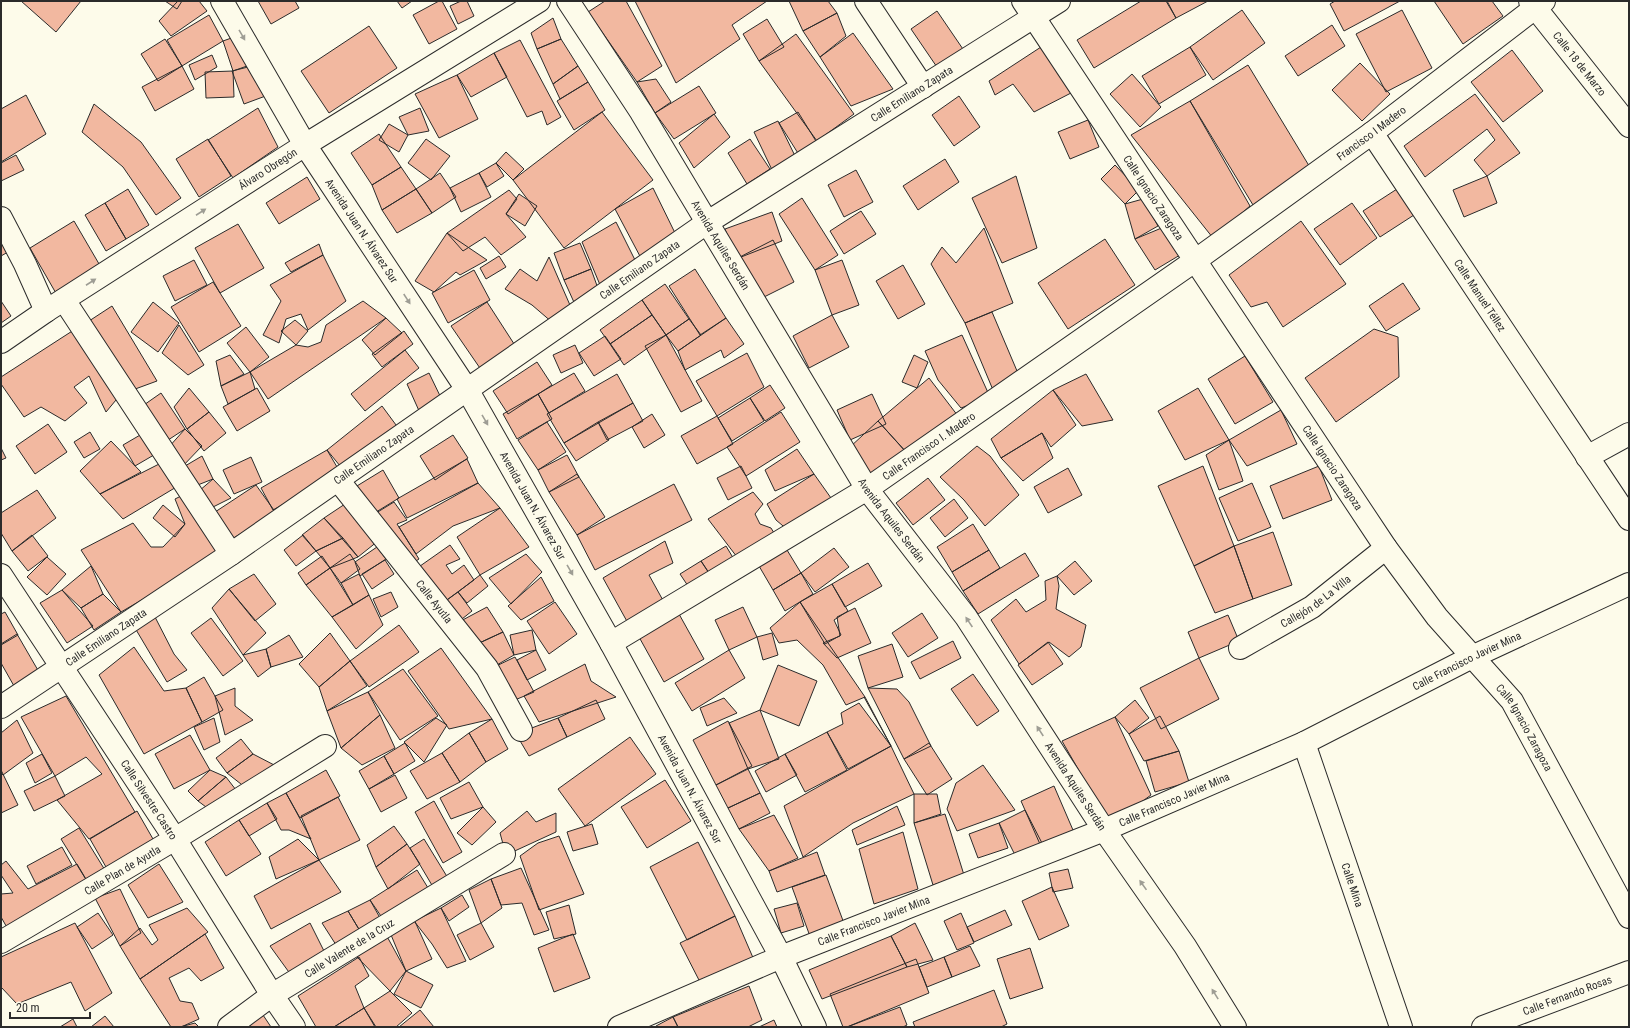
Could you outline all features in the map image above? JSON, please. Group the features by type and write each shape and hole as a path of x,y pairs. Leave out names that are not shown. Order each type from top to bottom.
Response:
{"street":[{"name":"Avenida Juan N. Álvarez Sur","path":"222,1 305,145 468,391 611,643 781,957 815,1027"},
{"name":"Álvaro Obregón","path":"1,342 55,305 305,145 539,1"},
{"name":"Avenida Aquiles Serdán","path":"568,1 641,112 867,489 966,617 1104,830 1185,946 1235,1027"},
{"path":"866,1 923,87"},
{"name":"Calle Emiliano Zapata","path":"1,707 231,554 468,391 708,222 923,87 1028,9 1059,1"},
{"name":"Calle 18 de Marzo","path":"1536,3 1629,126"},
{"name":"Francisco I Madero","path":"1196,260 1372,133 1536,3"},
{"name":"Calle Ignacio Zaragoza","path":"1028,9 1386,548 1438,617 1512,701 1629,917"},
{"name":"Calle Manuel Téllez","path":"1372,133 1629,519"},
{"path":"4,223 25,264 231,554"},
{"name":"Calle Francisco I. Madero","path":"611,643 867,489 1196,260"},
{"path":"1587,457 1629,434"},
{"name":"Calle Ayutla","path":"338,480 487,668 521,730"},
{"name":"Callejón de La Villa","path":"1240,648 1312,607 1386,548"},
{"name":"Calle Silvestre Castro","path":"1,575 175,839 272,995 294,1027"},
{"name":"Calle Francisco Javier Mina","path":"619,1027 781,957 1104,830 1304,743 1472,657 1629,584"},
{"name":"Calle Mina","path":"1304,743 1401,1027"},
{"name":"Calle Plan de Ayutla","path":"1,942 175,839 324,746"},
{"name":"Calle Valente de la Cruz","path":"229,1027 272,995 504,854"},
{"name":"Calle Fernando Rosas","path":"1483,1027 1629,972"}],"building":[{"path":"21,1 81,1 56,32"},
{"path":"165,1 182,1 177,9"},
{"path":"178,1 199,1 207,11 171,36 159,21"},
{"path":"258,1 295,1 299,8 271,24"},
{"path":"397,1 412,1 402,8"},
{"path":"439,1 442,1 457,29 429,44 413,15"},
{"path":"461,1 467,1 474,16 458,24 450,6"},
{"path":"605,1 626,1 662,66 637,82 588,12"},
{"path":"635,1 767,1 732,25 740,39 676,83"},
{"path":"789,1 828,1 837,13 803,31"},
{"path":"1141,1 1166,1 1176,18 1094,68 1077,40"},
{"path":"1167,1 1208,1 1176,18"},
{"path":"1335,1 1400,1 1344,31 1330,4"},
{"path":"1434,1 1492,1 1503,16 1463,44"},
{"path":"1242,10 1265,43 1213,80 1190,47"},
{"path":"1402,10 1432,68 1386,92 1356,34"},
{"path":"937,11 967,55 941,73 911,29"},
{"path":"837,13 846,36 820,57 803,31"},
{"path":"209,15 223,41 182,66 167,40"},
{"path":"553,18 561,39 537,49 531,33"},
{"path":"767,19 784,47 759,61 743,34"},
{"path":"1332,25 1345,46 1298,76 1285,56"},
{"path":"369,26 397,68 329,113 301,71"},
{"path":"853,33 893,89 851,106 820,57"},
{"path":"796,34 854,114 817,141 759,61"},
{"path":"237,36 247,66 233,71 223,41"},
{"path":"165,39 182,66 158,81 141,54"},
{"path":"561,39 578,66 553,84 537,49"},
{"path":"520,40 561,117 547,125 542,111 527,117 494,53"},
{"path":"1041,47 1071,93 1034,112 1013,84 995,95 989,81"},
{"path":"1190,47 1206,75 1159,104 1142,76"},
{"path":"1512,50 1543,91 1503,122 1471,82"},
{"path":"494,53 507,77 471,97 457,75"},
{"path":"212,55 217,67 195,80 189,65"},
{"path":"1360,63 1390,94 1362,121 1332,90"},
{"path":"256,65 271,94 244,104 232,71"},
{"path":"1248,65 1311,169 1281,186 1253,205 1190,101"},
{"path":"182,66 194,89 155,111 142,87"},
{"path":"578,66 588,82 560,99 553,84"},
{"path":"233,71 234,97 206,98 205,72"},
{"path":"1132,74 1161,107 1140,127 1110,94"},
{"path":"457,75 478,119 439,138 415,94"},
{"path":"656,79 671,102 655,113 637,82"},
{"path":"588,82 605,110 574,130 557,101"},
{"path":"699,86 716,113 674,139 655,113"},
{"path":"1475,94 1520,153 1487,176 1474,160 1495,140 1487,129 1425,177 1404,146"},
{"path":"26,95 46,134 1,162 1,109"},
{"path":"959,96 980,127 954,146 932,115"},
{"path":"1190,101 1250,206 1213,238 1131,135"},
{"path":"94,104 141,142 181,198 156,215 123,167 82,132"},
{"path":"258,108 278,147 233,178 208,140"},
{"path":"420,108 429,131 408,135 399,117"},
{"path":"602,112 653,180 564,248 513,180"},
{"path":"798,112 819,146 801,158 779,123"},
{"path":"714,114 730,137 694,168 679,143"},
{"path":"1088,120 1099,147 1070,159 1058,132"},
{"path":"778,121 797,160 773,172 754,132"},
{"path":"389,124 408,135 399,152 379,140"},
{"path":"379,134 401,167 372,185 351,153"},
{"path":"208,139 231,176 199,197 176,159"},
{"path":"426,139 450,156 431,180 408,163"},
{"path":"750,139 770,169 747,184 728,153"},
{"path":"506,152 524,169 513,180 496,163"},
{"path":"16,155 24,170 1,181 1,163"},
{"path":"945,159 959,182 918,210 903,186"},
{"path":"496,163 504,176 487,187 479,173"},
{"path":"1115,165 1139,190 1125,204 1101,179"},
{"path":"401,167 416,189 382,210 372,185"},
{"path":"856,170 873,202 844,217 828,185"},
{"path":"440,173 456,197 432,213 416,189"},
{"path":"479,173 491,197 461,212 450,188"},
{"path":"1016,176 1037,248 1002,263 972,198"},
{"path":"1487,176 1497,203 1464,217 1453,190"},
{"path":"307,177 320,199 279,224 266,203"},
{"path":"653,188 676,235 642,260 615,209"},
{"path":"128,189 149,225 126,239 105,203"},
{"path":"416,189 432,213 397,233 382,210"},
{"path":"1397,189 1414,215 1380,237 1363,211"},
{"path":"509,190 517,199 506,214 526,237 501,255 485,237 463,251 447,233"},
{"path":"519,194 537,206 525,226 506,214"},
{"path":"802,198 838,255 815,270 779,214"},
{"path":"1143,199 1158,226 1135,239 1125,204"},
{"path":"105,203 126,239 106,251 85,215"},
{"path":"1352,203 1377,238 1340,265 1314,229"},
{"path":"861,211 876,234 844,254 830,231"},
{"path":"772,212 782,241 736,259 725,229"},
{"path":"74,221 102,269 57,295 30,248"},
{"path":"1301,221 1346,284 1283,327 1267,302 1251,307 1229,275"},
{"path":"616,222 639,268 603,292 582,242"},
{"path":"238,224 264,268 220,293 195,248"},
{"path":"1164,227 1180,255 1155,270 1135,239"},
{"path":"984,228 1013,303 965,323 931,264 942,247 956,263"},
{"path":"447,233 487,260 460,275 456,272 434,292 415,281"},
{"path":"1105,239 1135,285 1068,329 1038,283"},
{"path":"773,240 794,282 758,300 736,259"},
{"path":"1,241 8,252 1,256"},
{"path":"580,243 591,269 564,280 554,253"},
{"path":"319,244 323,255 291,272 285,263"},
{"path":"323,255 346,301 308,330 301,314 286,319 279,343 263,335 281,301 270,285"},
{"path":"499,256 506,267 486,279 480,268"},
{"path":"549,257 573,312 553,323 532,305 505,289 520,269 537,281"},
{"path":"194,260 207,285 175,301 163,276"},
{"path":"842,260 859,305 832,315 815,270"},
{"path":"903,265 925,304 898,319 876,281"},
{"path":"591,269 600,294 577,309 564,280"},
{"path":"695,269 726,318 700,335 669,286"},
{"path":"474,270 490,300 448,323 432,293"},
{"path":"213,282 241,326 199,352 171,307"},
{"path":"1403,283 1420,309 1386,331 1369,306"},
{"path":"665,284 689,319 666,335 642,300"},
{"path":"642,300 652,315 610,344 600,330"},
{"path":"1,301 11,316 1,323"},
{"path":"363,301 386,318 268,399 250,372 296,345 308,347 321,342 326,325"},
{"path":"153,302 179,323 158,352 131,332"},
{"path":"487,302 518,350 484,374 451,326"},
{"path":"112,306 157,381 127,392 86,323"},
{"path":"992,312 1020,378 993,390 965,323"},
{"path":"652,315 666,335 624,365 610,344"},
{"path":"832,315 849,347 809,368 793,336"},
{"path":"386,318 402,333 375,355 362,340"},
{"path":"726,318 744,344 724,358 721,350 685,370 678,351"},
{"path":"689,319 701,335 678,351 666,335"},
{"path":"295,320 308,331 296,345 281,331"},
{"path":"179,325 204,365 188,375 162,353"},
{"path":"80,326 121,394 106,412 89,376 74,387 87,403 65,421 41,407 24,417 1,384 1,377"},
{"path":"246,327 269,357 250,372 227,343"},
{"path":"1374,329 1398,337 1399,377 1336,422 1305,378"},
{"path":"404,331 413,344 382,367 372,354"},
{"path":"666,335 702,401 681,412 645,346"},
{"path":"962,335 990,397 961,408 938,380 925,351"},
{"path":"605,336 621,359 594,376 579,353"},
{"path":"575,345 583,363 561,373 553,355"},
{"path":"405,350 419,368 365,411 351,394"},
{"path":"747,353 764,387 717,416 696,381"},
{"path":"230,355 244,374 221,386 216,361"},
{"path":"914,355 928,362 917,388 902,382"},
{"path":"1245,356 1273,402 1235,424 1208,379"},
{"path":"537,362 552,385 508,414 493,391"},
{"path":"250,372 255,389 228,404 221,386"},
{"path":"429,373 443,402 420,413 407,384"},
{"path":"574,373 585,391 549,413 538,394"},
{"path":"617,374 633,403 564,443 547,414"},
{"path":"1086,374 1113,420 1082,426 1053,390"},
{"path":"929,378 958,416 908,454 878,421"},
{"path":"770,385 785,408 765,421 750,398"},
{"path":"189,388 209,412 187,429 174,407"},
{"path":"257,388 270,411 237,431 223,407"},
{"path":"1198,388 1229,440 1185,460 1158,411"},
{"path":"1053,390 1076,425 1051,447 1042,433 1001,458 991,439"},
{"path":"161,393 185,429 165,442 141,407"},
{"path":"538,394 552,419 517,439 503,414"},
{"path":"872,394 886,424 850,440 837,410"},
{"path":"750,398 764,421 732,441 718,418"},
{"path":"633,403 643,421 607,440 598,422"},
{"path":"382,406 399,429 345,472 327,450"},
{"path":"1281,410 1297,444 1247,466 1229,440"},
{"path":"209,412 226,433 204,451 187,429"},
{"path":"781,412 800,442 746,476 727,447"},
{"path":"652,414 665,435 644,448 632,427"},
{"path":"717,416 733,444 697,464 681,436"},
{"path":"878,421 905,451 871,482 849,448"},
{"path":"547,422 566,452 538,470 518,440"},
{"path":"598,422 609,440 576,461 564,443"},
{"path":"48,424 67,452 35,474 16,446"},
{"path":"185,429 202,446 180,469 168,448"},
{"path":"147,431 159,452 135,466 123,445"},
{"path":"90,432 100,449 84,458 74,442"},
{"path":"1042,433 1053,458 1023,481 1001,458"},
{"path":"453,435 468,458 435,480 420,456"},
{"path":"1229,440 1243,481 1219,490 1206,455"},
{"path":"111,441 141,472 100,494 80,471"},
{"path":"977,446 990,456 1019,495 985,526 964,500 940,477"},
{"path":"1,448 6,458 1,460"},
{"path":"797,449 814,474 775,491 765,470"},
{"path":"327,450 340,472 273,510 261,488"},
{"path":"567,455 579,477 549,492 538,470"},
{"path":"202,456 213,479 190,488 180,469"},
{"path":"251,457 262,482 234,494 223,470"},
{"path":"467,459 478,483 407,518 397,499"},
{"path":"163,462 178,486 123,519 100,494"},
{"path":"741,466 752,488 728,500 717,478"},
{"path":"1203,466 1234,546 1194,566 1158,486"},
{"path":"1319,466 1332,500 1283,519 1270,486"},
{"path":"1068,468 1082,495 1048,513 1034,487"},
{"path":"383,470 399,498 368,517 352,489"},
{"path":"577,474 605,517 577,535 549,492"},
{"path":"814,474 831,498 789,531 776,520 767,504"},
{"path":"928,478 945,500 913,525 896,503"},
{"path":"213,479 231,498 209,509 199,491"},
{"path":"478,483 500,508 453,526 416,554 399,527"},
{"path":"1252,483 1271,527 1238,541 1219,498"},
{"path":"674,484 692,520 595,570 577,535"},
{"path":"256,485 276,513 225,543 209,516"},
{"path":"37,490 56,518 12,551 1,533 1,513"},
{"path":"753,492 763,504 755,514 760,524 771,528 779,541 737,557 708,519"},
{"path":"187,493 221,554 121,612 81,550 133,523 151,547 163,547 185,524 175,499"},
{"path":"954,499 968,518 945,537 930,518"},
{"path":"351,500 378,541 358,557 324,518"},
{"path":"394,502 407,520 397,524 419,559 407,567 368,518"},
{"path":"163,505 185,524 175,537 153,518"},
{"path":"500,508 529,547 480,575 457,537"},
{"path":"324,518 343,538 316,551 302,535"},
{"path":"973,524 989,550 952,572 937,547"},
{"path":"1273,532 1292,585 1253,599 1234,546"},
{"path":"32,535 48,556 28,571 12,551"},
{"path":"303,535 316,551 296,566 284,550"},
{"path":"343,538 358,557 330,568 316,551"},
{"path":"665,541 673,563 649,575 665,604 629,625 603,578"},
{"path":"450,545 460,559 446,565 452,574 464,565 474,580 440,605 413,571"},
{"path":"726,546 735,561 711,576 701,561"},
{"path":"1234,546 1253,599 1215,613 1194,566"},
{"path":"377,547 386,559 360,576 355,562"},
{"path":"834,548 849,567 815,592 801,573"},
{"path":"787,550 801,573 773,590 759,566"},
{"path":"989,550 1000,568 963,591 952,572"},
{"path":"1025,553 1039,576 978,614 963,591"},
{"path":"350,554 360,569 341,583 330,568"},
{"path":"526,554 542,572 511,604 489,578"},
{"path":"322,556 330,568 306,585 298,573"},
{"path":"47,557 66,574 47,595 27,577"},
{"path":"385,560 394,574 372,589 362,574"},
{"path":"701,561 711,576 690,589 680,574"},
{"path":"1075,561 1092,581 1074,595 1057,576"},
{"path":"868,563 882,586 845,607 832,584"},
{"path":"91,566 103,594 81,608 62,590"},
{"path":"330,568 353,605 332,617 306,585"},
{"path":"801,573 813,594 785,611 773,590"},
{"path":"254,574 276,604 255,621 229,589"},
{"path":"359,574 369,595 353,605 341,583"},
{"path":"480,575 488,586 467,603 458,592"},
{"path":"1057,576 1059,586 1056,609 1086,625 1081,647 1069,657 1049,642 1019,664 991,620 1016,599 1026,612 1046,600 1045,581"},
{"path":"541,577 554,601 521,620 508,606"},
{"path":"832,584 848,611 834,620 841,635 825,644 800,602"},
{"path":"229,589 266,633 243,655 212,608"},
{"path":"62,590 93,626 67,643 40,603"},
{"path":"391,592 398,607 381,617 373,599"},
{"path":"458,592 472,611 457,623 440,605"},
{"path":"103,594 121,612 94,630 81,608"},
{"path":"369,595 383,625 356,649 332,617"},
{"path":"555,602 577,634 549,654 527,621"},
{"path":"800,602 865,697 846,705 823,665 797,640 779,643 770,628"},
{"path":"487,607 503,632 475,645 457,623"},
{"path":"743,607 757,637 729,650 715,620"},
{"path":"855,608 871,643 837,658 823,643 840,636 837,617"},
{"path":"5,612 18,635 1,645 1,614"},
{"path":"922,613 938,638 908,657 892,633"},
{"path":"679,614 704,659 664,682 639,637"},
{"path":"1228,615 1239,641 1199,658 1188,632"},
{"path":"155,617 174,654 187,670 167,682 135,628"},
{"path":"211,618 243,661 223,676 191,633"},
{"path":"399,625 419,652 369,687 350,661"},
{"path":"532,630 536,650 514,655 510,635"},
{"path":"503,632 514,655 490,669 475,645"},
{"path":"330,633 350,661 319,687 299,664"},
{"path":"772,633 778,655 763,660 757,637"},
{"path":"17,634 39,672 14,686 1,663 1,644"},
{"path":"289,635 303,657 271,667 266,649"},
{"path":"953,641 961,658 920,679 911,662"},
{"path":"1048,642 1063,664 1032,685 1018,665"},
{"path":"892,644 903,677 868,688 858,656"},
{"path":"134,647 164,691 186,688 202,722 144,754 99,675"},
{"path":"441,648 492,719 449,729 408,671"},
{"path":"266,649 271,667 258,677 243,655"},
{"path":"536,650 546,670 527,680 517,660"},
{"path":"729,650 745,678 692,711 675,683"},
{"path":"515,657 534,692 510,702 490,669"},
{"path":"1199,658 1219,699 1161,729 1140,688"},
{"path":"350,661 367,686 327,711 319,687"},
{"path":"585,664 591,681 616,697 539,722 524,696"},
{"path":"778,665 817,681 799,726 760,710"},
{"path":"403,669 438,716 400,740 368,692"},
{"path":"973,674 999,711 977,726 951,689"},
{"path":"204,677 223,710 202,722 186,688"},
{"path":"235,688 235,706 253,720 225,735 215,696"},
{"path":"868,688 897,689 909,702 931,746 904,759"},
{"path":"368,692 380,715 341,748 327,711"},
{"path":"66,696 135,812 89,839 57,800 102,774 86,757 55,776 21,717"},
{"path":"864,697 865,697 891,746"},
{"path":"724,698 737,713 707,726 700,708"},
{"path":"596,700 605,719 567,737 558,718"},
{"path":"1135,700 1149,718 1129,734 1115,717"},
{"path":"859,703 891,746 848,769 827,732 843,724 841,713"},
{"path":"760,710 779,759 748,769 729,723"},
{"path":"380,715 395,748 362,765 341,748"},
{"path":"1160,716 1179,751 1144,761 1129,734"},
{"path":"1115,717 1151,795 1110,825 1062,741"},
{"path":"214,718 220,742 204,750 194,727"},
{"path":"436,718 447,725 424,762 404,742"},
{"path":"558,718 567,737 529,756 516,734"},
{"path":"492,719 508,749 486,762 469,733"},
{"path":"17,720 33,753 3,775 1,773 1,733"},
{"path":"728,721 752,766 716,785 693,740"},
{"path":"827,732 847,770 805,792 785,754"},
{"path":"469,733 486,762 460,782 442,753"},
{"path":"190,735 210,770 174,789 155,754"},
{"path":"630,737 656,774 585,826 558,789"},
{"path":"241,739 253,754 227,773 216,758"},
{"path":"405,743 415,761 394,774 384,756"},
{"path":"929,743 952,779 927,795 904,759"},
{"path":"891,746 914,794 853,823 803,857 784,806"},
{"path":"1179,751 1189,782 1155,792 1146,761"},
{"path":"442,753 460,782 427,799 410,771"},
{"path":"42,754 52,773 35,783 26,763"},
{"path":"253,754 278,767 246,788 227,773"},
{"path":"785,754 797,775 766,792 755,771"},
{"path":"384,756 394,774 369,789 359,771"},
{"path":"983,765 1015,810 957,831 947,809 956,783"},
{"path":"748,769 760,793 728,808 716,785"},
{"path":"1,770 18,805 1,813"},
{"path":"210,770 226,777 198,801 188,791"},
{"path":"326,770 340,796 300,818 286,793"},
{"path":"395,775 407,798 381,812 369,789"},
{"path":"55,776 65,796 34,811 24,791"},
{"path":"226,777 236,790 210,810 198,801"},
{"path":"665,780 691,821 647,848 621,807"},
{"path":"469,782 483,807 451,819 440,798"},
{"path":"1054,786 1076,837 1043,851 1021,801"},
{"path":"286,793 311,839 289,830 281,830 267,803"},
{"path":"760,793 770,813 739,829 728,808"},
{"path":"914,794 937,794 941,814 914,823"},
{"path":"338,797 360,840 319,860 301,816"},
{"path":"434,801 462,852 443,863 415,812"},
{"path":"267,803 277,819 249,836 239,820"},
{"path":"897,806 905,825 857,845 852,830"},
{"path":"483,807 496,822 472,845 457,833"},
{"path":"1025,810 1044,847 1018,861 999,823"},
{"path":"137,811 157,846 110,874 90,839"},
{"path":"527,811 536,822 556,813 556,832 506,855 500,833"},
{"path":"945,814 964,875 933,885 914,823"},
{"path":"774,815 798,858 769,871 739,829"},
{"path":"239,820 261,854 226,876 205,842"},
{"path":"999,823 1008,848 978,858 969,834"},
{"path":"592,824 598,844 573,851 567,832"},
{"path":"394,826 407,844 376,867 367,845"},
{"path":"79,828 108,875 90,886 61,839"},
{"path":"903,832 918,889 874,904 859,849"},
{"path":"559,836 584,894 539,910 520,856 538,843"},
{"path":"298,839 319,860 276,879 269,857"},
{"path":"424,839 451,883 436,892 410,848"},
{"path":"698,842 735,916 687,940 650,867"},
{"path":"407,844 420,864 388,889 376,867"},
{"path":"62,847 72,865 36,884 27,866"},
{"path":"817,852 825,875 777,892 769,871"},
{"path":"319,860 341,892 271,929 254,896"},
{"path":"6,861 28,889 77,864 90,886 9,931 1,917 1,894 13,893 1,875 1,865"},
{"path":"159,864 183,902 148,918 128,885"},
{"path":"521,868 549,930 534,935 522,903 501,905 491,879"},
{"path":"1068,869 1073,888 1053,892 1049,873"},
{"path":"417,870 433,896 385,922 370,900"},
{"path":"826,875 845,926 811,939 792,887"},
{"path":"491,879 502,908 481,923 469,890"},
{"path":"1052,887 1069,926 1039,940 1022,901"},
{"path":"120,889 141,933 120,946 95,898"},
{"path":"462,895 469,907 449,921 441,908"},
{"path":"370,900 384,925 363,936 348,911"},
{"path":"797,903 804,926 781,933 774,909"},
{"path":"569,905 576,934 554,939 546,912"},
{"path":"187,908 208,932 140,979 120,946 140,928 152,945 158,940 149,925"},
{"path":"441,908 466,961 447,968 432,944 414,921"},
{"path":"1005,910 1012,925 974,942 967,927"},
{"path":"348,911 363,936 338,948 322,923"},
{"path":"98,913 113,935 92,949 77,927"},
{"path":"961,913 974,943 957,950 944,921"},
{"path":"412,915 432,959 406,971 389,930"},
{"path":"735,916 754,960 701,984 680,943"},
{"path":"75,923 112,993 85,1011 71,982 17,1004 1,987 1,957"},
{"path":"310,923 325,953 291,975 270,946"},
{"path":"481,923 494,947 470,960 457,935"},
{"path":"915,923 933,960 907,967 891,936"},
{"path":"384,931 406,971 390,991 357,957"},
{"path":"205,934 224,968 201,981 189,968 169,978 180,1001 192,1003 199,1019 181,1027 171,1027 140,979"},
{"path":"573,934 590,978 554,992 538,948"},
{"path":"891,936 907,967 822,999 809,970"},
{"path":"970,946 980,966 952,977 944,957"},
{"path":"1030,948 1043,988 1010,999 997,959"},
{"path":"359,957 369,976 355,986 364,1008 334,1027 316,1027 298,996"},
{"path":"944,957 952,977 927,987 919,967"},
{"path":"916,959 929,993 847,1027 843,1027 830,994"},
{"path":"406,971 433,985 421,1008 394,994"},
{"path":"749,986 762,1020 748,1027 678,1027 673,1017"},
{"path":"994,990 1007,1024 1001,1027 915,1027 913,1022"},
{"path":"390,991 412,1013 396,1027 375,1027 364,1008"},
{"path":"900,1007 907,1025 903,1027 847,1027"},
{"path":"364,1008 376,1027 334,1027"},
{"path":"420,1010 434,1027 399,1027"},
{"path":"263,1015 271,1027 244,1027"},
{"path":"105,1016 114,1027 91,1027"},
{"path":"673,1017 678,1027 656,1027 656,1026"},
{"path":"73,1019 77,1027 60,1027"},
{"path":"774,1020 777,1027 759,1027"},
{"path":"195,1023 199,1027 180,1027"}]}
